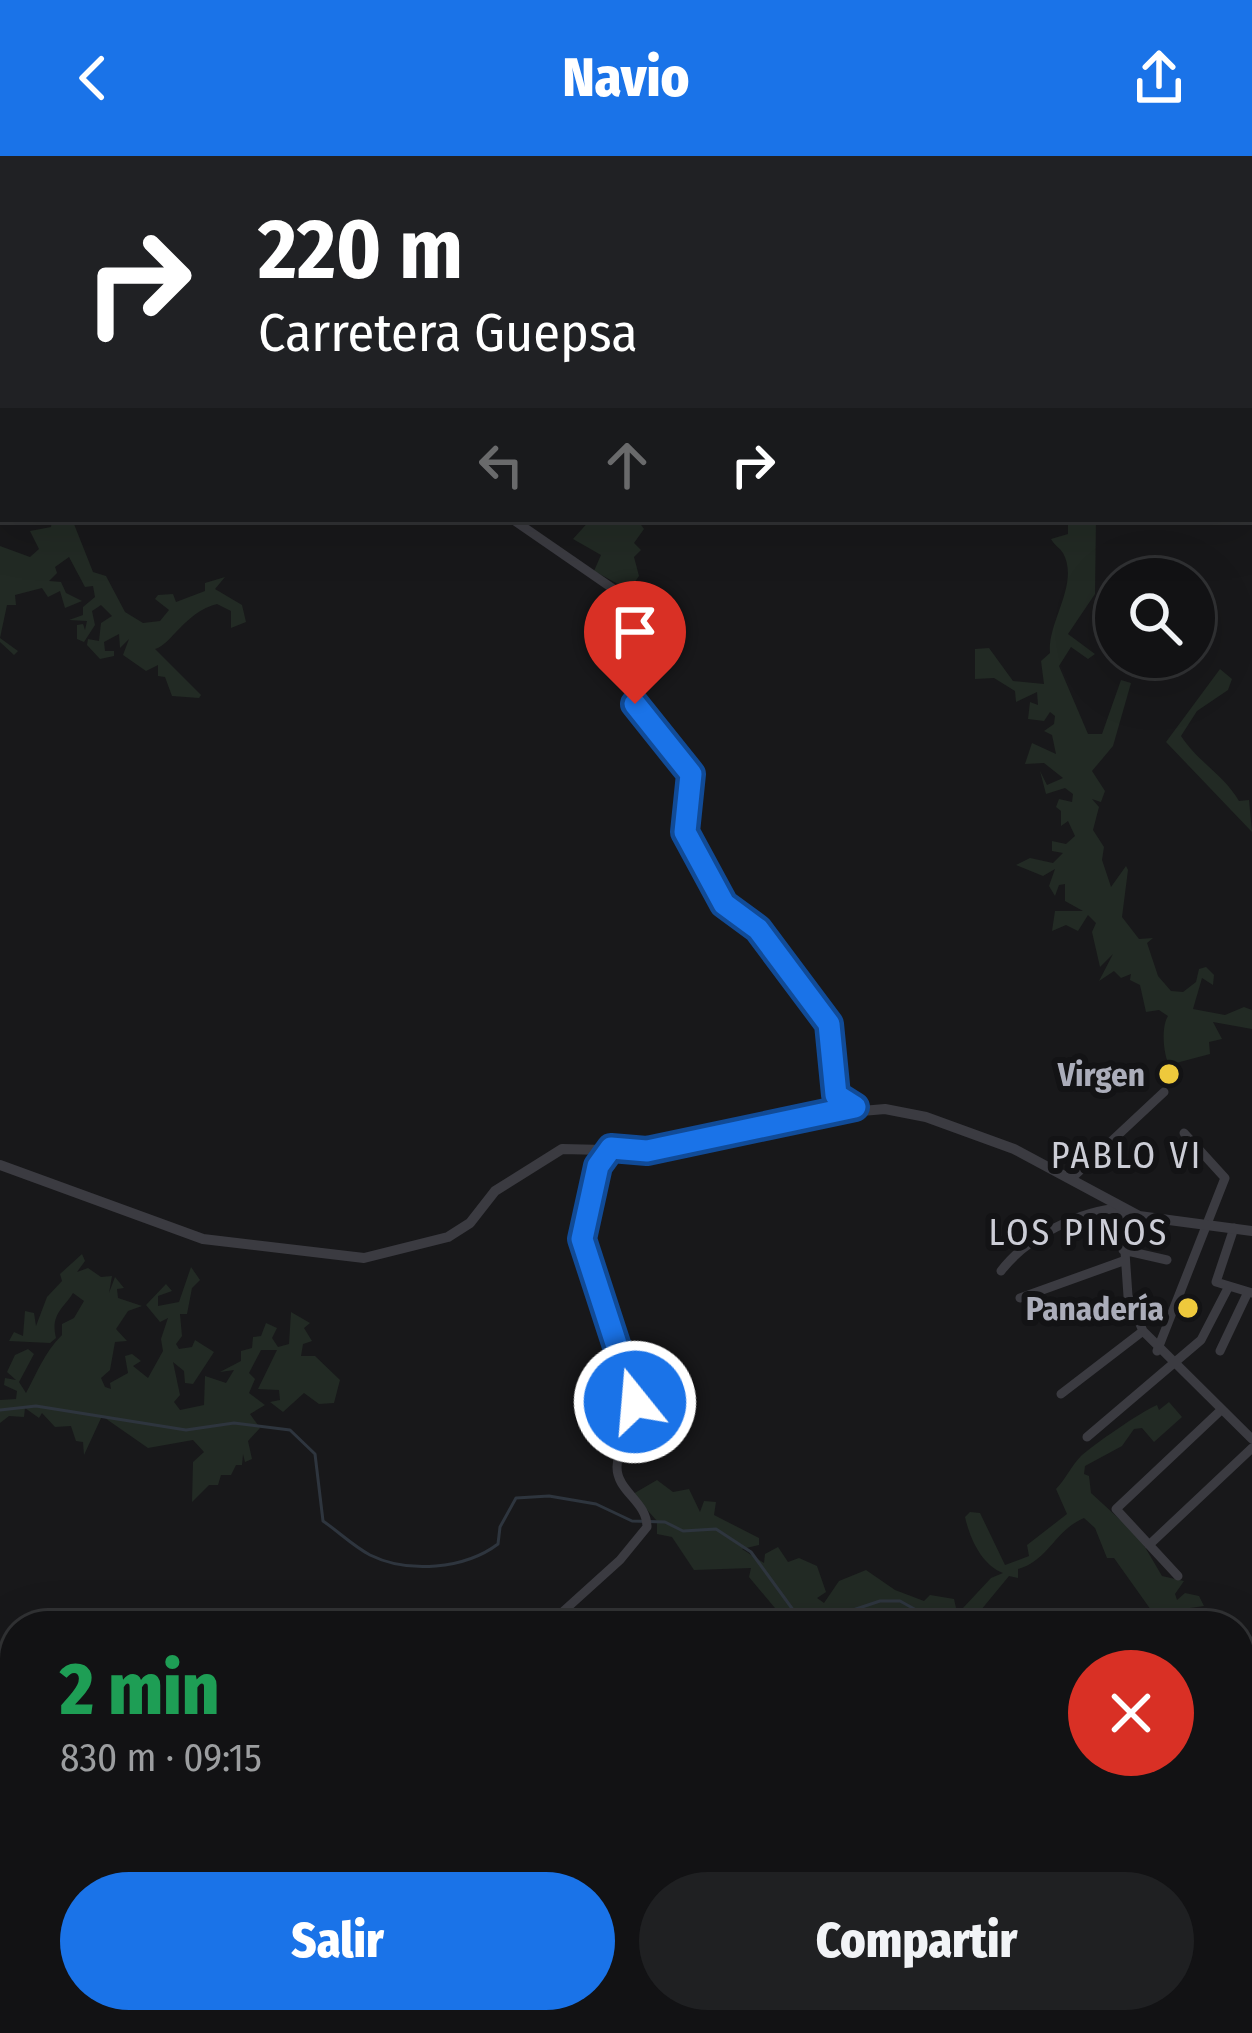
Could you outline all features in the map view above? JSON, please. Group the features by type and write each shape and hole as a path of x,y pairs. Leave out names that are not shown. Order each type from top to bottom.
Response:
{"street":[{"path":"516,522 625,597 628,691 639,714 669,741 691,774 685,832 724,904 758,929 829,1024 836,1095 855,1107"},
{"path":"1072,1178 1164,1092"},
{"path":"0,1165 203,1239 364,1258 448,1237 470,1223 495,1191 562,1149 647,1151 855,1107 926,1118 1014,1149 1152,1220 1252,1231"},
{"path":"1157,1351 1225,1178 1184,1133"},
{"path":"564,1611 620,1560 647,1522 620,1483 619,1456 636,1430 635,1402 582,1239 598,1166 611,1148"},
{"path":"1122,1208 1128,1296 1143,1331 1157,1351 1252,1443 1149,1545"},
{"path":"1001,1270 1013,1255 1081,1216 1122,1208"},
{"path":"1220,1351 1250,1292 1216,1282 1234,1228"},
{"path":"1020,1298 1123,1255 1167,1260"},
{"path":"1087,1437 1201,1340 1228,1286"},
{"path":"1060,1394 1143,1331"},
{"path":"1178,1576 1116,1509 1220,1411"}],"shaded area":[{"path":"52,522 73,522 93,572 106,576 125,612 143,623 160,621 169,610 155,599 158,595 173,594 176,602 205,591 205,583 225,577 215,589 242,605 246,622 231,628 231,611 217,604 196,614 155,649 199,698 172,696 165,677 158,676 158,665 146,671 123,655 129,639 120,648 119,634 104,642 105,651 114,651 114,656 100,659 87,645 88,639 99,641 101,623 112,616 101,605 92,611 95,625 84,642 77,639 77,625 83,624 85,630 87,621 69,620 83,615 83,607 95,597 93,586 85,587 69,557 55,567 57,573 49,581 61,582 66,593 82,601 65,608 60,591 48,597 42,588 15,595 16,605 7,605 0,638 0,546 30,557 39,549 30,531 51,527"},
{"path":"588,522 639,522 644,529 634,543 641,550 634,557 639,576 629,590 594,571 601,555 573,539"},
{"path":"1068,522 1096,522 1095,594 1068,634 1095,654 1088,659 1071,647 1059,666 1088,734 1102,734 1121,680 1131,683 1113,746 1092,771 1105,791 1101,802 1092,799 1099,807 1093,830 1104,847 1102,860 1111,887 1126,866 1128,870 1122,917 1139,939 1153,938 1147,943 1158,976 1171,991 1183,992 1196,982 1199,969 1206,967 1214,975 1213,985 1202,978 1193,1009 1225,1015 1244,1007 1252,1010 1252,1029 1213,1022 1222,1039 1209,1042 1210,1054 1176,1063 1177,1081 1167,1085 1170,1067 1164,1034 1168,1016 1159,1010 1146,1012 1140,985 1130,980 1131,974 1121,978 1114,971 1099,981 1113,954 1100,967 1092,932 1096,923 1088,915 1078,931 1066,925 1052,931 1055,911 1083,911 1065,901 1065,884 1059,885 1055,896 1049,886 1055,869 1043,876 1016,865 1030,858 1053,863 1063,853 1052,851 1052,841 1066,844 1075,836 1068,821 1061,826 1061,811 1056,807 1059,799 1072,802 1073,794 1065,788 1046,794 1040,771 1047,785 1063,778 1044,763 1025,764 1032,743 1056,754 1052,735 1044,731 1054,724 1055,716 1050,712 1044,721 1028,719 1030,702 1038,705 1037,692 1016,702 1015,691 994,678 975,679 975,649 989,648 1013,681 1044,684 1041,661 1050,653 1068,577 1063,553 1051,539 1068,534"},
{"path":"1220,669 1232,679 1228,690 1197,711 1181,736 1239,801 1249,800 1252,832 1166,742"},
{"path":"82,1254 85,1261 77,1272 88,1268 101,1277 112,1276 109,1293 115,1277 124,1288 117,1289 118,1298 142,1306 128,1311 116,1329 127,1341 115,1342 110,1370 101,1378 105,1387 111,1389 110,1383 128,1373 125,1356 132,1354 141,1361 133,1366 148,1378 163,1351 161,1339 168,1318 160,1322 146,1305 166,1284 172,1291 158,1296 158,1306 179,1302 191,1267 200,1280 192,1288 187,1314 180,1314 182,1336 176,1344 179,1349 192,1347 195,1340 214,1352 193,1384 185,1383 184,1371 173,1362 180,1395 174,1402 180,1410 204,1405 205,1376 226,1383 234,1370 220,1372 241,1361 241,1351 252,1348 253,1337 261,1336 266,1323 277,1328 272,1338 278,1347 289,1344 291,1312 310,1323 304,1328 312,1341 303,1344 301,1356 315,1356 340,1380 334,1403 319,1404 304,1393 283,1412 270,1402 280,1400 279,1390 258,1389 277,1350 261,1350 249,1373 255,1379 249,1393 265,1405 250,1414 260,1428 248,1441 252,1459 245,1462 243,1454 242,1465 236,1465 231,1475 221,1475 218,1485 209,1485 192,1502 193,1462 204,1452 193,1440 148,1448 102,1416 84,1455 83,1442 76,1441 71,1426 55,1427 42,1413 39,1418 25,1408 24,1417 9,1416 0,1423 0,1400 16,1399 17,1391 4,1385 5,1378 16,1380 7,1372 15,1355 28,1349 34,1354 19,1382 26,1393 62,1335 62,1324 74,1318 84,1301 73,1293 56,1317 56,1338 50,1343 9,1341 14,1332 23,1336 25,1311 34,1313 36,1326 47,1297 62,1281 60,1274"},
{"path":"1169,1402 1182,1417 1154,1442 1142,1428 1134,1429 1122,1446 1085,1466 1084,1474 1089,1476 1091,1493 1139,1537 1162,1576 1184,1581 1175,1594 1177,1600 1185,1593 1199,1596 1204,1606 1183,1611 1151,1611 1114,1558 1107,1558 1095,1528 1084,1518 1037,1559 1018,1569 1018,1578 1009,1576 980,1611 777,1611 749,1577 751,1568 694,1570 672,1537 657,1534 657,1521 633,1494 657,1480 673,1492 689,1489 700,1512 704,1501 716,1502 714,1515 759,1538 759,1545 742,1549 764,1563 765,1554 778,1547 788,1562 799,1558 817,1566 826,1592 817,1598 824,1603 839,1581 866,1570 895,1590 924,1601 930,1595 954,1599 956,1608 963,1608 991,1578 1003,1573 983,1558 965,1517 980,1513 1005,1565 1029,1556 1027,1545 1067,1514 1056,1489 1077,1460 1130,1421 1157,1405 1159,1410"}],"waterway":[{"path":"0,1410 36,1406 186,1430 234,1423 290,1430 315,1454 323,1521 370,1555 401,1565 436,1566 485,1552 498,1544 500,1527 516,1498 549,1496 596,1504 632,1521 665,1522 683,1531 716,1529 751,1552 794,1611"},
{"path":"850,1611 880,1601 900,1601 918,1611"}],"place":[{"name":"Virgen","path":"1169,1074"},
{"name":"Panadería","path":"1188,1308"}],"district":[{"name":"PABLO VI","path":"1127,1155"},
{"name":"LOS PINOS","path":"1079,1232"}],"route":[{"path":"635,704 691,774 685,832 724,904 758,929 829,1024 836,1095 855,1107 647,1151 611,1148 598,1166 582,1239 635,1402"}]}
